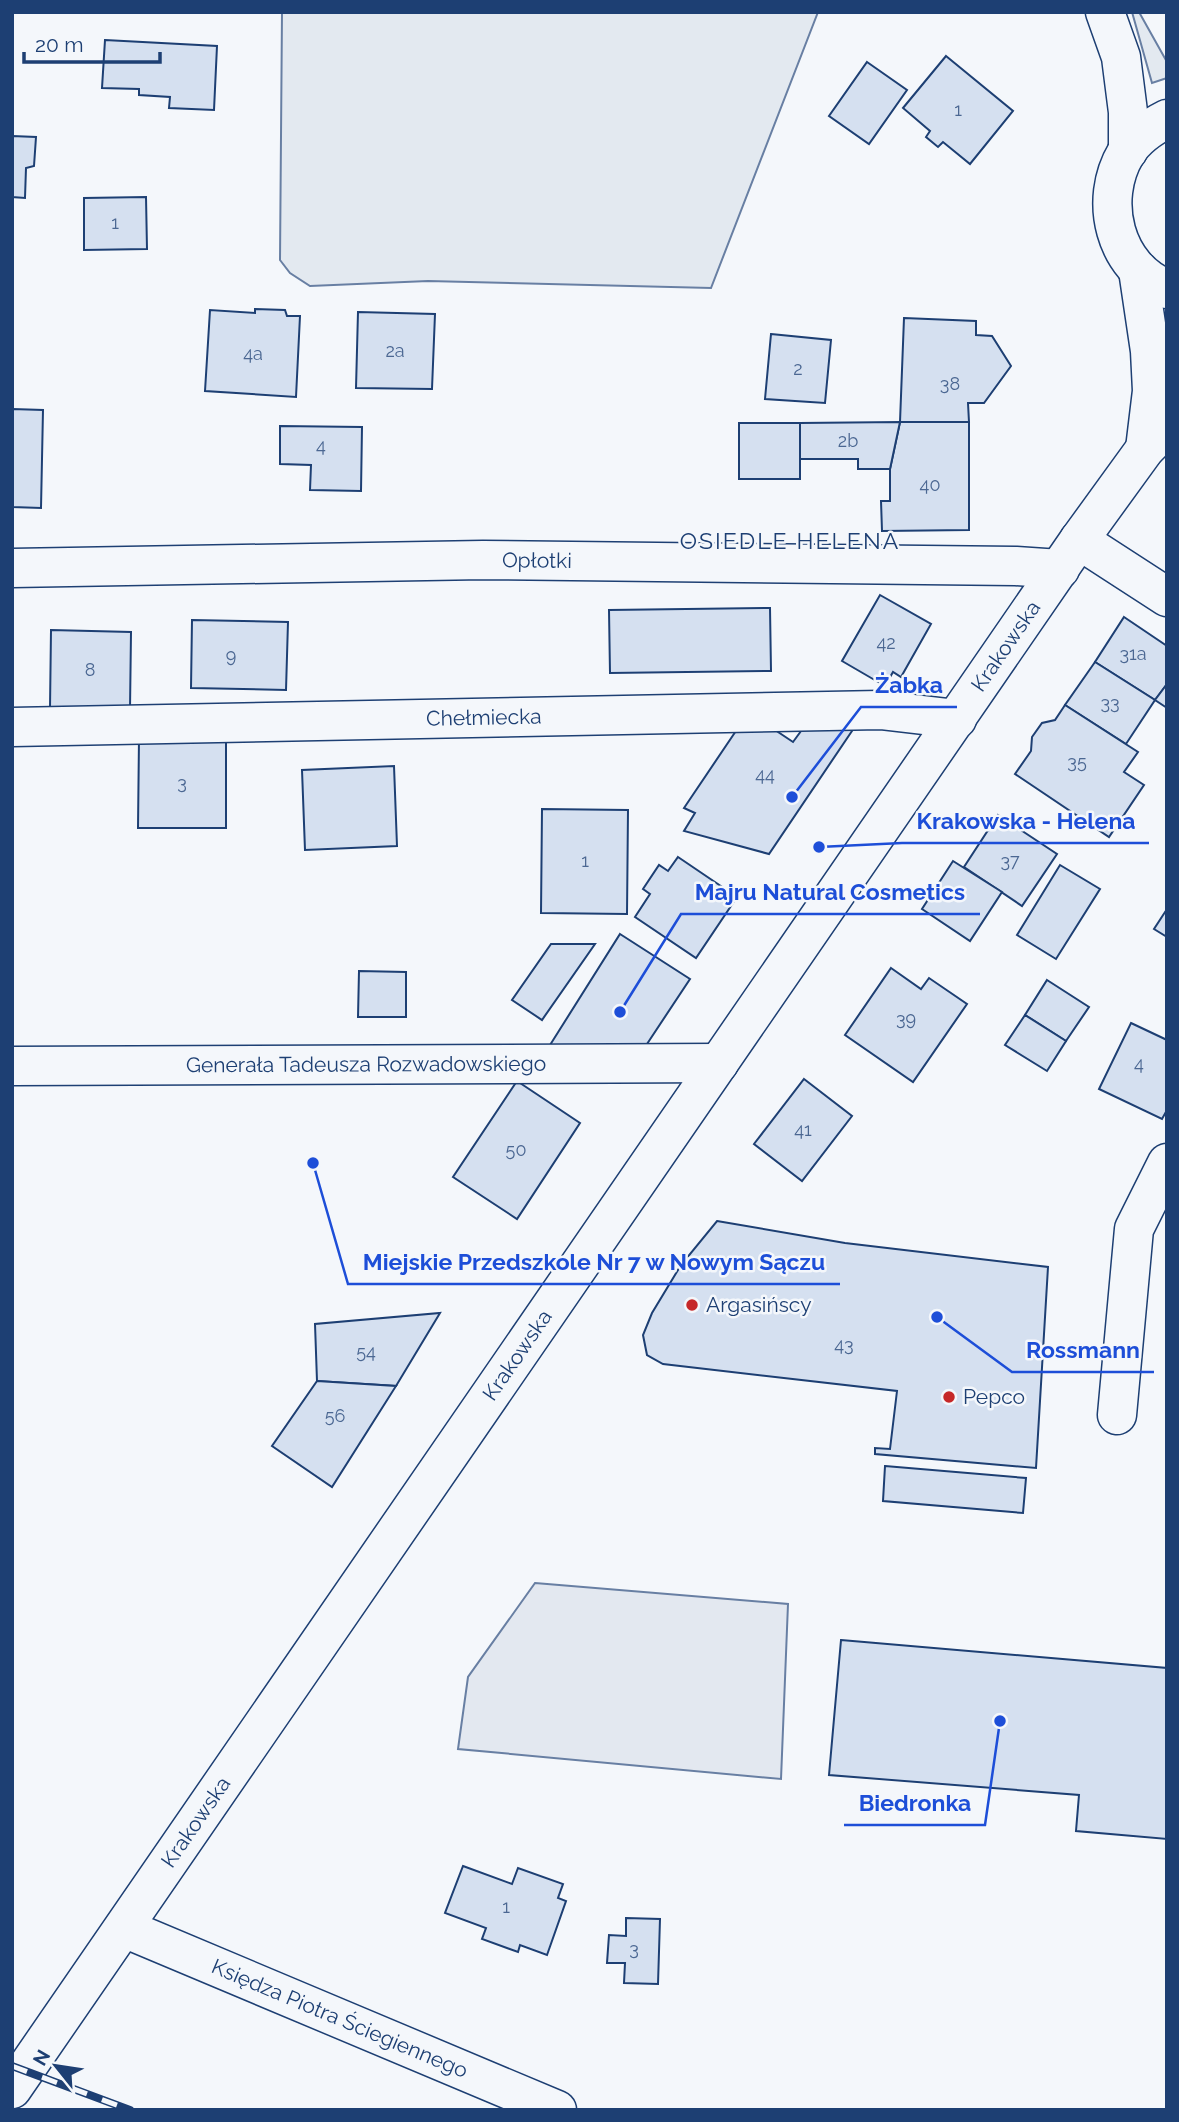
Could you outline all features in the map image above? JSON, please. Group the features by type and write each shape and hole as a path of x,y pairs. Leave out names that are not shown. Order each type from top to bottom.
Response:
{"street":[{"path":"1105,12 1121,57 1128,112 1128,150"},
{"path":"1152,280 1122,249 1114,225 1112,199 1116,173 1128,150 1148,129 1167,119"},
{"name":"Krakowska","path":"12,2089 1070,554 1156,438 1150,351 1152,280"},
{"path":"1070,554 1167,597"},
{"name":"Opłotki","path":"12,568 497,560 1016,566 1070,554"},
{"name":"Chełmiecka","path":"12,727 880,710 957,719"},
{"name":"Generała Tadeusza Rozwadowskiego","path":"12,1066 719,1063"},
{"path":"1117,1415 1134,1228 1167,1163"},
{"name":"Księdza Piotra Ściegiennego","path":"124,1928 557,2110"}],"shaded area":[{"path":"282,12 818,12 711,288 428,281 310,286 290,273 280,260"},
{"path":"1132,12 1139,12 1167,62 1167,78 1152,83"},
{"path":"535,1583 788,1604 781,1779 458,1749 468,1677"}],"building":[{"path":"105,40 217,46 214,110 169,108 170,97 139,95 139,89 102,88"},
{"path":"946,56 1013,111 970,164 943,142 938,147 926,137 930,131 903,108"},
{"path":"867,62 907,90 869,144 829,116"},
{"path":"12,136 36,137 34,166 26,168 25,198 12,197"},
{"path":"146,197 147,249 84,250 84,198"},
{"path":"255,309 285,310 287,316 300,316 296,397 205,391 210,310 255,313"},
{"path":"358,312 435,314 432,389 356,388"},
{"path":"904,318 976,321 976,335 992,336 1011,366 984,403 968,403 969,422 900,422"},
{"path":"771,334 831,340 825,403 765,399"},
{"path":"12,409 43,410 41,508 12,507"},
{"path":"900,422 969,422 969,530 882,531 881,501 890,501 890,469"},
{"path":"900,422 890,469 858,469 858,459 800,459 800,423"},
{"path":"739,423 800,423 800,479 739,479"},
{"path":"280,426 362,427 361,491 310,490 311,465 280,464"},
{"path":"880,595 931,624 901,677 893,672 885,686 842,661"},
{"path":"770,608 771,671 610,673 609,610"},
{"path":"1124,617 1167,646 1167,684 1155,700 1095,662"},
{"path":"192,620 288,622 286,690 191,688"},
{"path":"51,630 131,632 130,709 50,708"},
{"path":"1095,662 1155,700 1126,744 1065,705"},
{"path":"1167,684 1167,708 1155,700"},
{"path":"1065,705 1138,752 1124,772 1144,785 1109,837 1015,774 1031,751 1032,737 1042,723 1055,720"},
{"path":"744,719 763,722 793,742 804,727 854,728 769,854 684,831 695,813 684,808"},
{"path":"139,738 226,738 226,828 138,828"},
{"path":"394,766 397,846 305,850 302,770"},
{"path":"542,809 628,810 627,914 541,913"},
{"path":"998,815 1057,854 1022,906 964,867"},
{"path":"678,857 737,897 696,958 635,917 650,894 643,889 659,865 668,871"},
{"path":"953,861 1002,892 970,941 922,909"},
{"path":"1060,865 1100,889 1056,959 1017,935"},
{"path":"1167,909 1167,937 1154,929"},
{"path":"620,934 690,979 643,1050 550,1045"},
{"path":"551,944 595,944 542,1020 512,1000"},
{"path":"891,968 921,989 929,978 967,1004 913,1082 845,1035"},
{"path":"359,971 406,972 406,1017 358,1017"},
{"path":"1047,980 1089,1007 1066,1041 1025,1015"},
{"path":"1025,1015 1066,1041 1047,1071 1005,1045"},
{"path":"1131,1023 1167,1040 1167,1110 1162,1119 1099,1089"},
{"path":"804,1079 852,1116 802,1181 754,1144"},
{"path":"517,1081 580,1123 517,1219 453,1177"},
{"path":"717,1221 845,1243 1048,1267 1036,1468 875,1454 875,1448 890,1449 897,1391 663,1364 647,1355 643,1335 652,1313 681,1265"},
{"path":"440,1313 396,1386 317,1381 315,1324"},
{"path":"317,1381 396,1386 332,1487 272,1446"},
{"path":"885,1466 1026,1478 1023,1513 883,1501"},
{"path":"841,1640 1167,1668 1167,1839 1076,1831 1079,1795 829,1775"},
{"path":"463,1866 512,1884 518,1868 563,1884 558,1898 566,1901 547,1955 520,1945 518,1952 482,1939 486,1928 445,1913"},
{"path":"626,1918 660,1919 658,1984 624,1983 625,1963 607,1963 609,1935 626,1936"}],"railway":[{"path":"12,2066 130,2110"}],"place":[{"name":"Żabka","path":"792,797"},
{"name":"Krakowska - Helena","path":"819,847"},
{"name":"Majru Natural Cosmetics","path":"620,1012"},
{"name":"Miejskie Przedszkole Nr 7 w Nowym Sączu","path":"313,1163"},
{"name":"Argasińscy","path":"692,1305"},
{"name":"Rossmann","path":"937,1317"},
{"name":"Pepco","path":"949,1397"},
{"name":"Biedronka","path":"1000,1721"}],"district":[{"name":"OSIEDLE HELENA","path":"790,541"}]}
